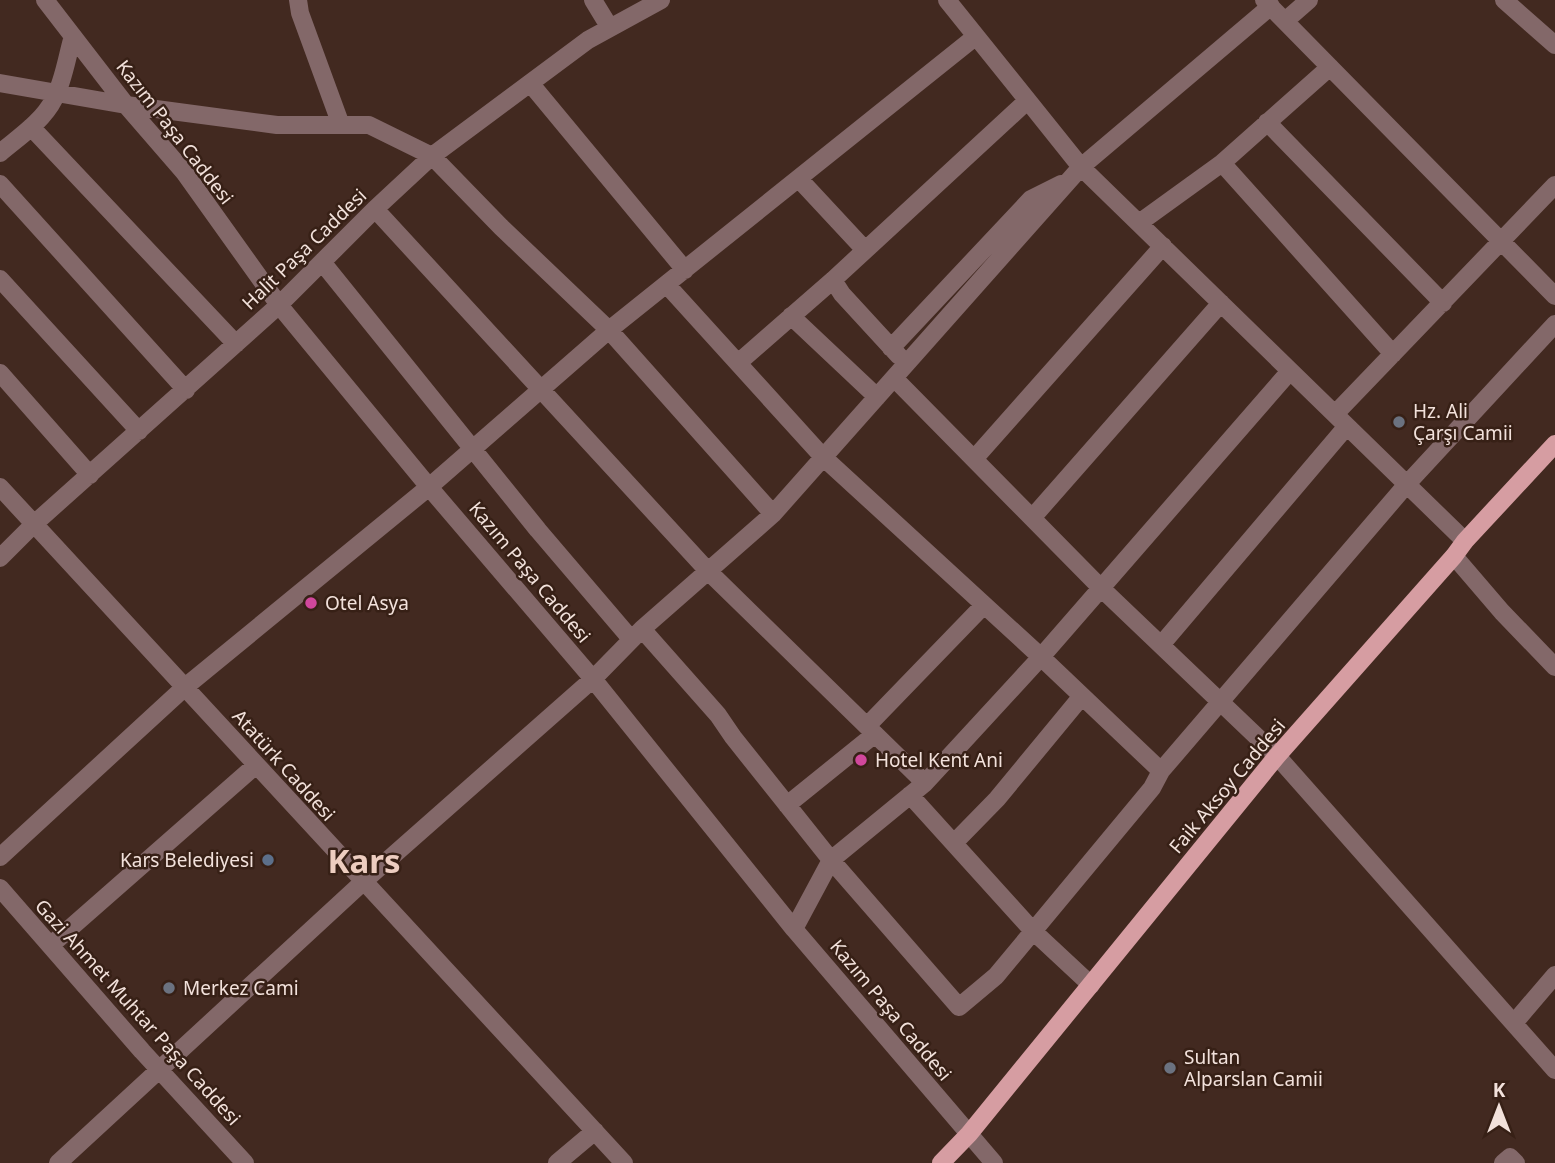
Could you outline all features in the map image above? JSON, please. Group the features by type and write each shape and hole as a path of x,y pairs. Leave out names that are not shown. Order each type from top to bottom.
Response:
{"main road":[{"name":"Faik Aksoy Caddesi","path":"941,1163 969,1134 1277,757 1465,541 1555,444"}],"street":[{"name":"Kazım Paşa Caddesi","path":"45,0 126,105 184,172 279,305 429,487 593,679 794,929 995,1163"},
{"path":"298,0 300,13 341,125"},
{"path":"593,0 610,28"},
{"name":"Halit Paşa Caddesi","path":"0,558 34,524 279,305 374,209 432,156 587,40 661,0"},
{"path":"947,0 1027,101 1076,173 1139,223 1465,541"},
{"path":"1284,20 1309,0"},
{"path":"1504,0 1555,45"},
{"path":"58,1163 363,882 593,679 637,634 773,514 1076,173 1267,3 1555,296"},
{"path":"0,153 49,108 57,93 73,36"},
{"path":"0,857 185,687 429,487 609,330 975,37"},
{"path":"1139,223 1222,163 1330,66"},
{"path":"0,83 126,105 277,125 369,125 432,156 501,227 609,330 773,514"},
{"path":"530,83 685,270"},
{"path":"738,363 1027,101"},
{"path":"1267,122 1443,303"},
{"path":"31,127 236,344"},
{"path":"1222,163 1393,354"},
{"path":"891,348 1031,199 1076,173"},
{"path":"799,179 865,250"},
{"path":"0,184 186,390"},
{"path":"1161,645 1393,354 1555,185"},
{"path":"374,209 708,571 925,783"},
{"path":"974,459 1163,246"},
{"path":"322,262 538,530 718,715 831,860 959,1007 996,976 1220,702 1407,484 1555,324"},
{"path":"0,279 139,431"},
{"path":"833,279 842,294 906,364"},
{"path":"667,285 823,457 1161,771"},
{"path":"1032,518 1221,303"},
{"path":"791,316 877,397"},
{"path":"794,929 831,860 925,783 1041,657 1290,371"},
{"path":"0,373 90,475"},
{"path":"894,378 1101,588 1277,757 1555,1070"},
{"name":"Atatürk Caddesi","path":"0,487 624,1163"},
{"path":"1454,556 1502,612 1555,667"},
{"path":"787,805 871,730 984,605"},
{"path":"954,843 997,799 1082,696"},
{"path":"51,945 256,765"},
{"path":"910,795 1033,931 1091,985"},
{"name":"Gazi Ahmet Muhtar Paşa Caddesi","path":"0,888 7,909 51,945 159,1070 245,1163"},
{"path":"1514,1023 1555,975"},
{"path":"557,1163 594,1132"},
{"path":"1503,1163 1510,1157 1516,1163"}],"place":[{"name":"Hz. Ali Çarşı Camii","path":"1399,422"},
{"name":"Otel Asya","path":"311,603"},
{"name":"Hotel Kent Ani","path":"861,760"},
{"name":"Kars Belediyesi","path":"268,860"},
{"name":"Merkez Cami","path":"169,988"},
{"name":"Sultan Alparslan Camii","path":"1170,1068"}],"district":[{"name":"Kars","path":"364,860"}]}
